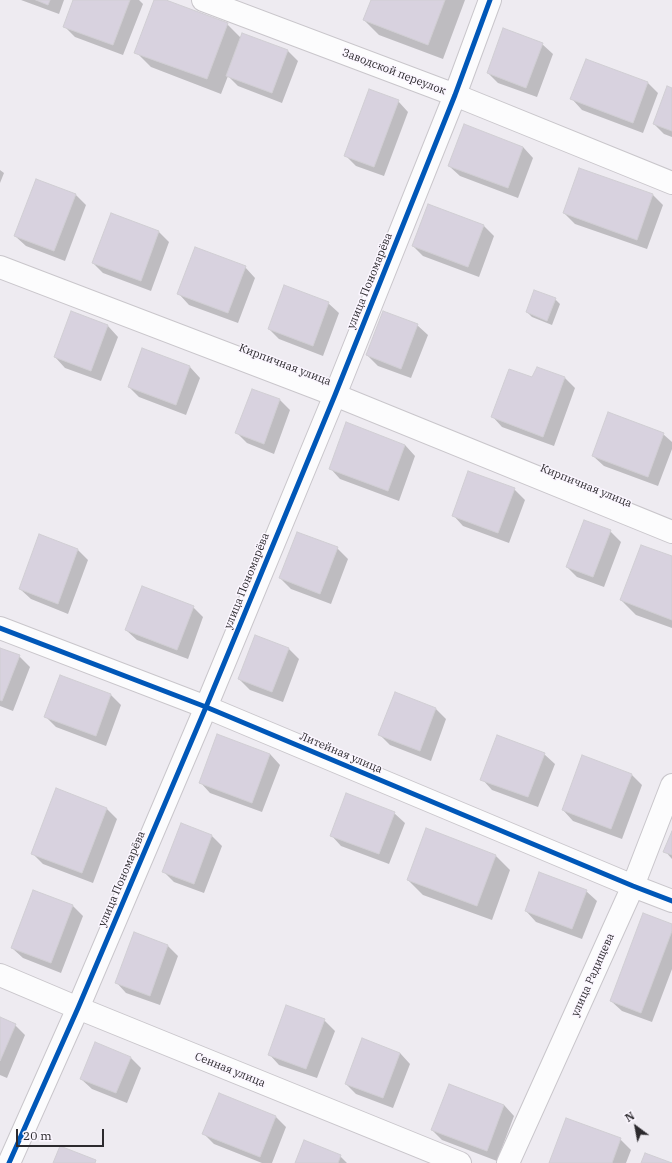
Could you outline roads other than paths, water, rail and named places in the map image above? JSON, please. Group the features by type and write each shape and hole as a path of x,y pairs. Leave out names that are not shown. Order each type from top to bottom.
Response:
{"street":[{"name":"Заводской переулок","path":"203,0 455,95 672,183"},
{"name":"улица Пономарёва","path":"9,1163 78,1008 206,707 335,395 455,95 490,0"},
{"name":"Кирпичная улица","path":"0,267 335,395 672,532"},
{"name":"Литейная улица","path":"0,628 206,707 633,886 672,900"},
{"name":"улица Радищева","path":"508,1163 633,886 672,785"},
{"name":"Сенная улица","path":"0,975 460,1163"}]}
